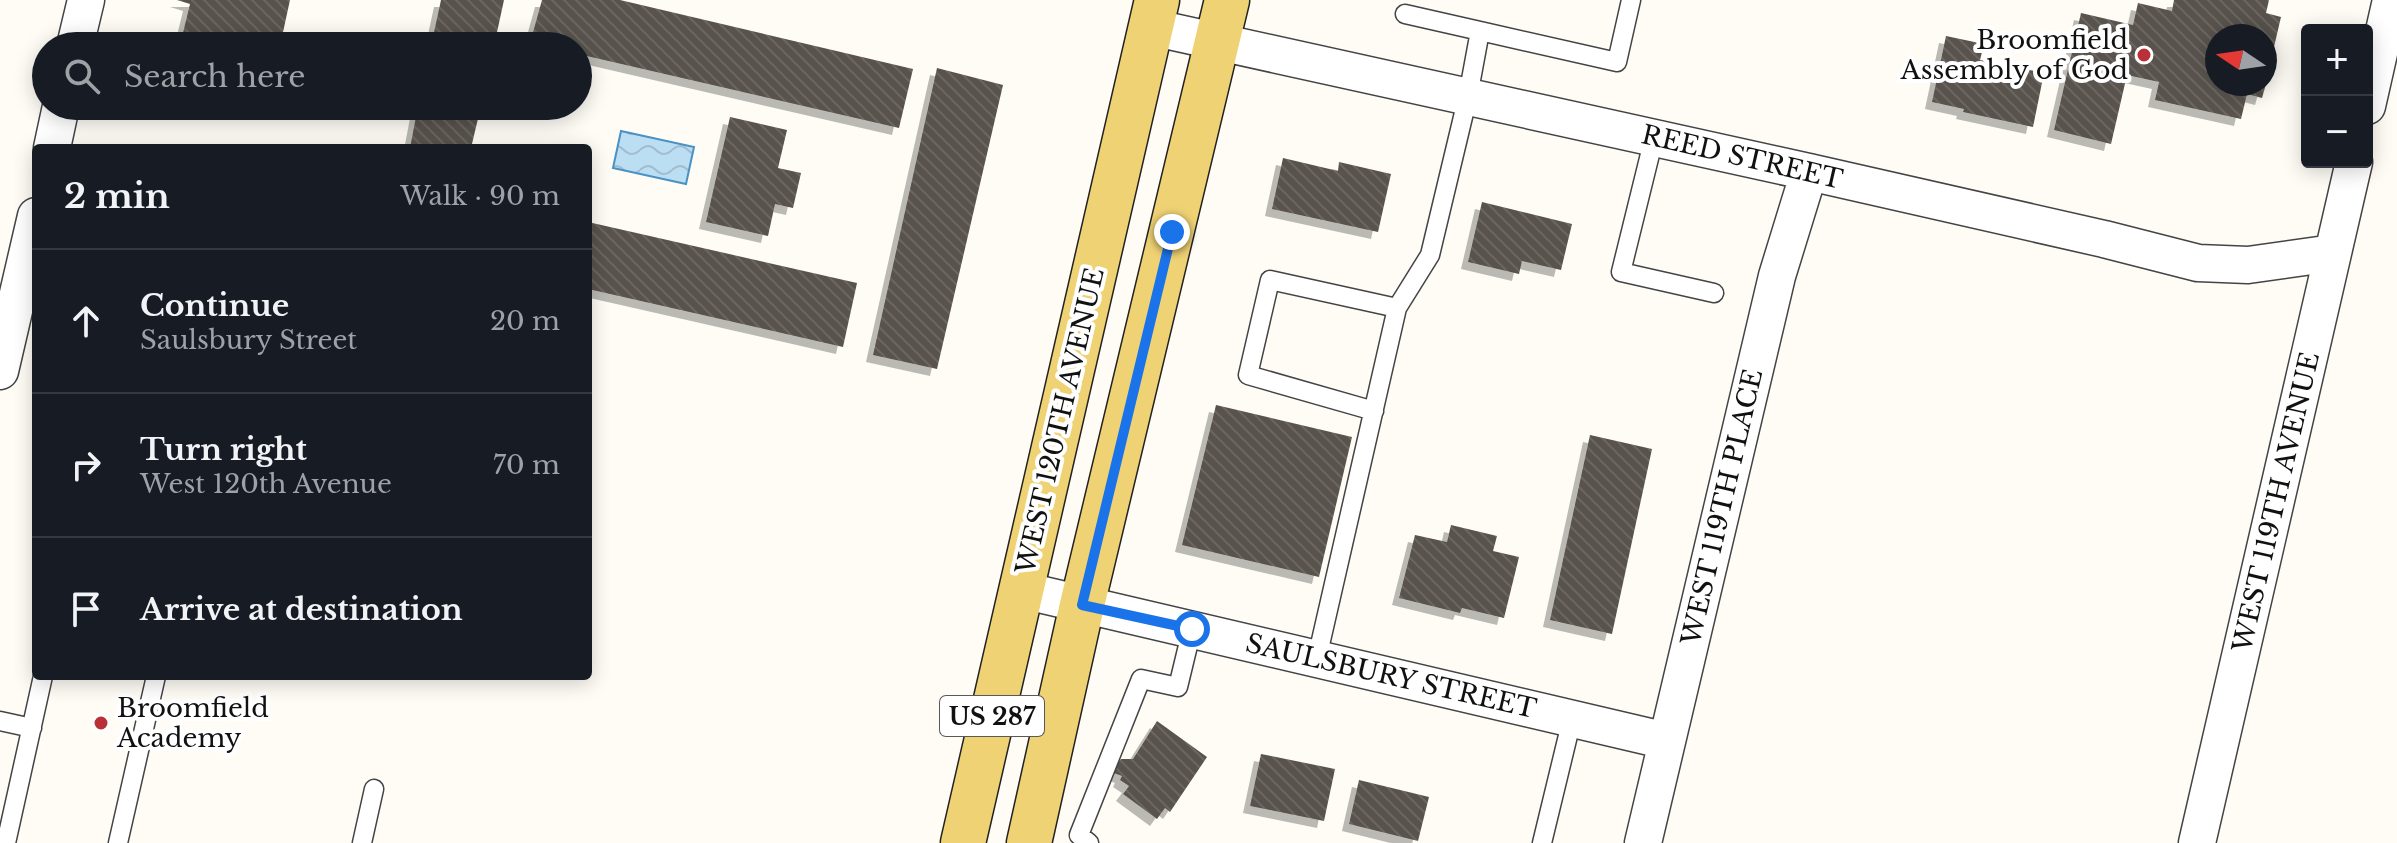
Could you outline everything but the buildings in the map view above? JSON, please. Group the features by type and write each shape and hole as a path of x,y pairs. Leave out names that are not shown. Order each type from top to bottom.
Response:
{"main road":[{"name":"WEST 120TH AVENUE","path":"963,843 1154,13"},
{"name":"US 287","path":"1029,843 1082,605 1222,20"}],"street":[{"path":"78,32 86,0"},
{"path":"2369,96 2391,0"},
{"name":"REED STREET","path":"1154,13 1222,20 1468,96 2104,239 2198,263 2248,265 2333,253"},
{"path":"53,144 58,120"},
{"name":"WEST 119TH AVENUE","path":"2197,843 2353,168"},
{"name":"WEST 119TH PLACE","path":"1643,843 1777,276 1809,172"},
{"path":"0,371 22,230"},
{"name":"SAULSBURY STREET","path":"1022,590 1667,741"}],"lane":[{"path":"1405,14 1617,62 1631,0"},
{"path":"1317,658 1397,308 1430,255 1468,96 1480,31"},
{"path":"1654,138 1621,272 1714,293"},
{"path":"1374,411 1248,375 1270,280 1397,308"},
{"path":"1089,843 1079,835 1141,679 1178,687 1192,629"},
{"path":"6,843 42,680"},
{"path":"118,843 155,680"},
{"path":"1542,843 1572,719"},
{"path":"0,721 32,728"},
{"path":"362,843 374,789"}],"water":[{"path":"621,131 694,147 686,184 613,168"}],"place":[{"name":"Broomfield Assembly of God","path":"2144,55"},
{"name":"Broomfield Academy","path":"101,723"}],"route":[{"path":"1172,232 1082,605 1192,629"}]}
